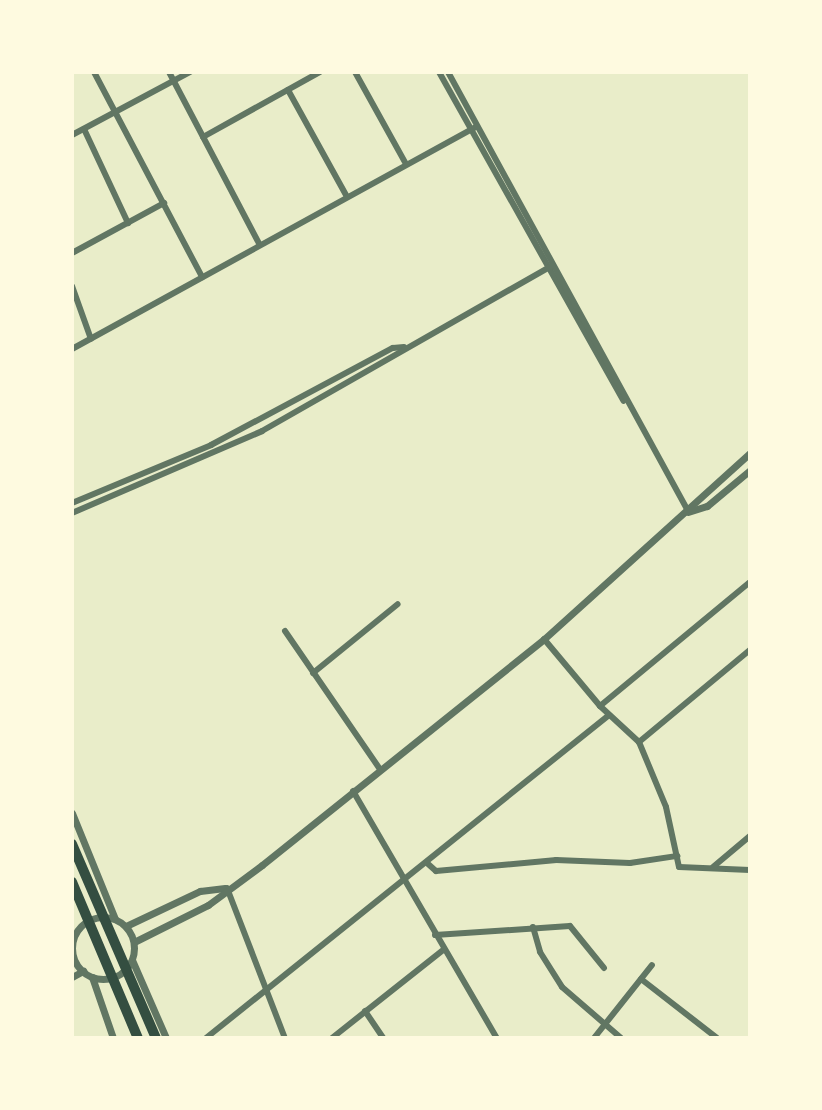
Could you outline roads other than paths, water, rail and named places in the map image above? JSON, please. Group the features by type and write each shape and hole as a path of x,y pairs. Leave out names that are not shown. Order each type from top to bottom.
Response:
{"highway":[{"path":"72,844 156,1038"},
{"path":"72,882 138,1038"}],"street":[{"path":"94,72 202,277"},
{"path":"169,72 260,245"},
{"path":"72,135 190,72"},
{"path":"203,137 320,72"},
{"path":"355,72 406,164"},
{"path":"439,72 474,128 688,512"},
{"path":"448,72 474,128"},
{"path":"288,90 347,197"},
{"path":"72,349 474,128"},
{"path":"84,129 128,223"},
{"path":"72,253 164,203"},
{"path":"72,513 262,431 550,266"},
{"path":"72,286 91,339"},
{"path":"72,503 211,445 393,348 404,347"},
{"path":"134,942 208,905 227,887 353,791 544,639 688,512 698,496 750,453"},
{"path":"688,512 707,506 749,473 737,463"},
{"path":"600,706 750,582"},
{"path":"313,673 398,604"},
{"path":"285,631 380,769"},
{"path":"544,639 600,706 639,742 666,807 679,867 750,870"},
{"path":"639,742 750,650"},
{"path":"206,1038 405,882 609,715"},
{"path":"353,791 497,1038"},
{"path":"72,813 115,919 126,926 134,942 132,960 166,1038"},
{"path":"712,868 750,836"},
{"path":"427,863 436,871 556,860 630,863 677,856"},
{"path":"126,926 200,891 227,887"},
{"path":"227,887 285,1038"},
{"path":"115,919 88,921 74,931 72,953 83,971 92,977 116,976 132,960"},
{"path":"533,927 540,952 562,987 621,1038"},
{"path":"435,935 574,927 604,968"},
{"path":"332,1038 443,950"},
{"path":"594,1038 652,965"},
{"path":"72,977 83,971"},
{"path":"92,977 113,1038"},
{"path":"641,979 717,1038"},
{"path":"365,1011 383,1038"}]}
